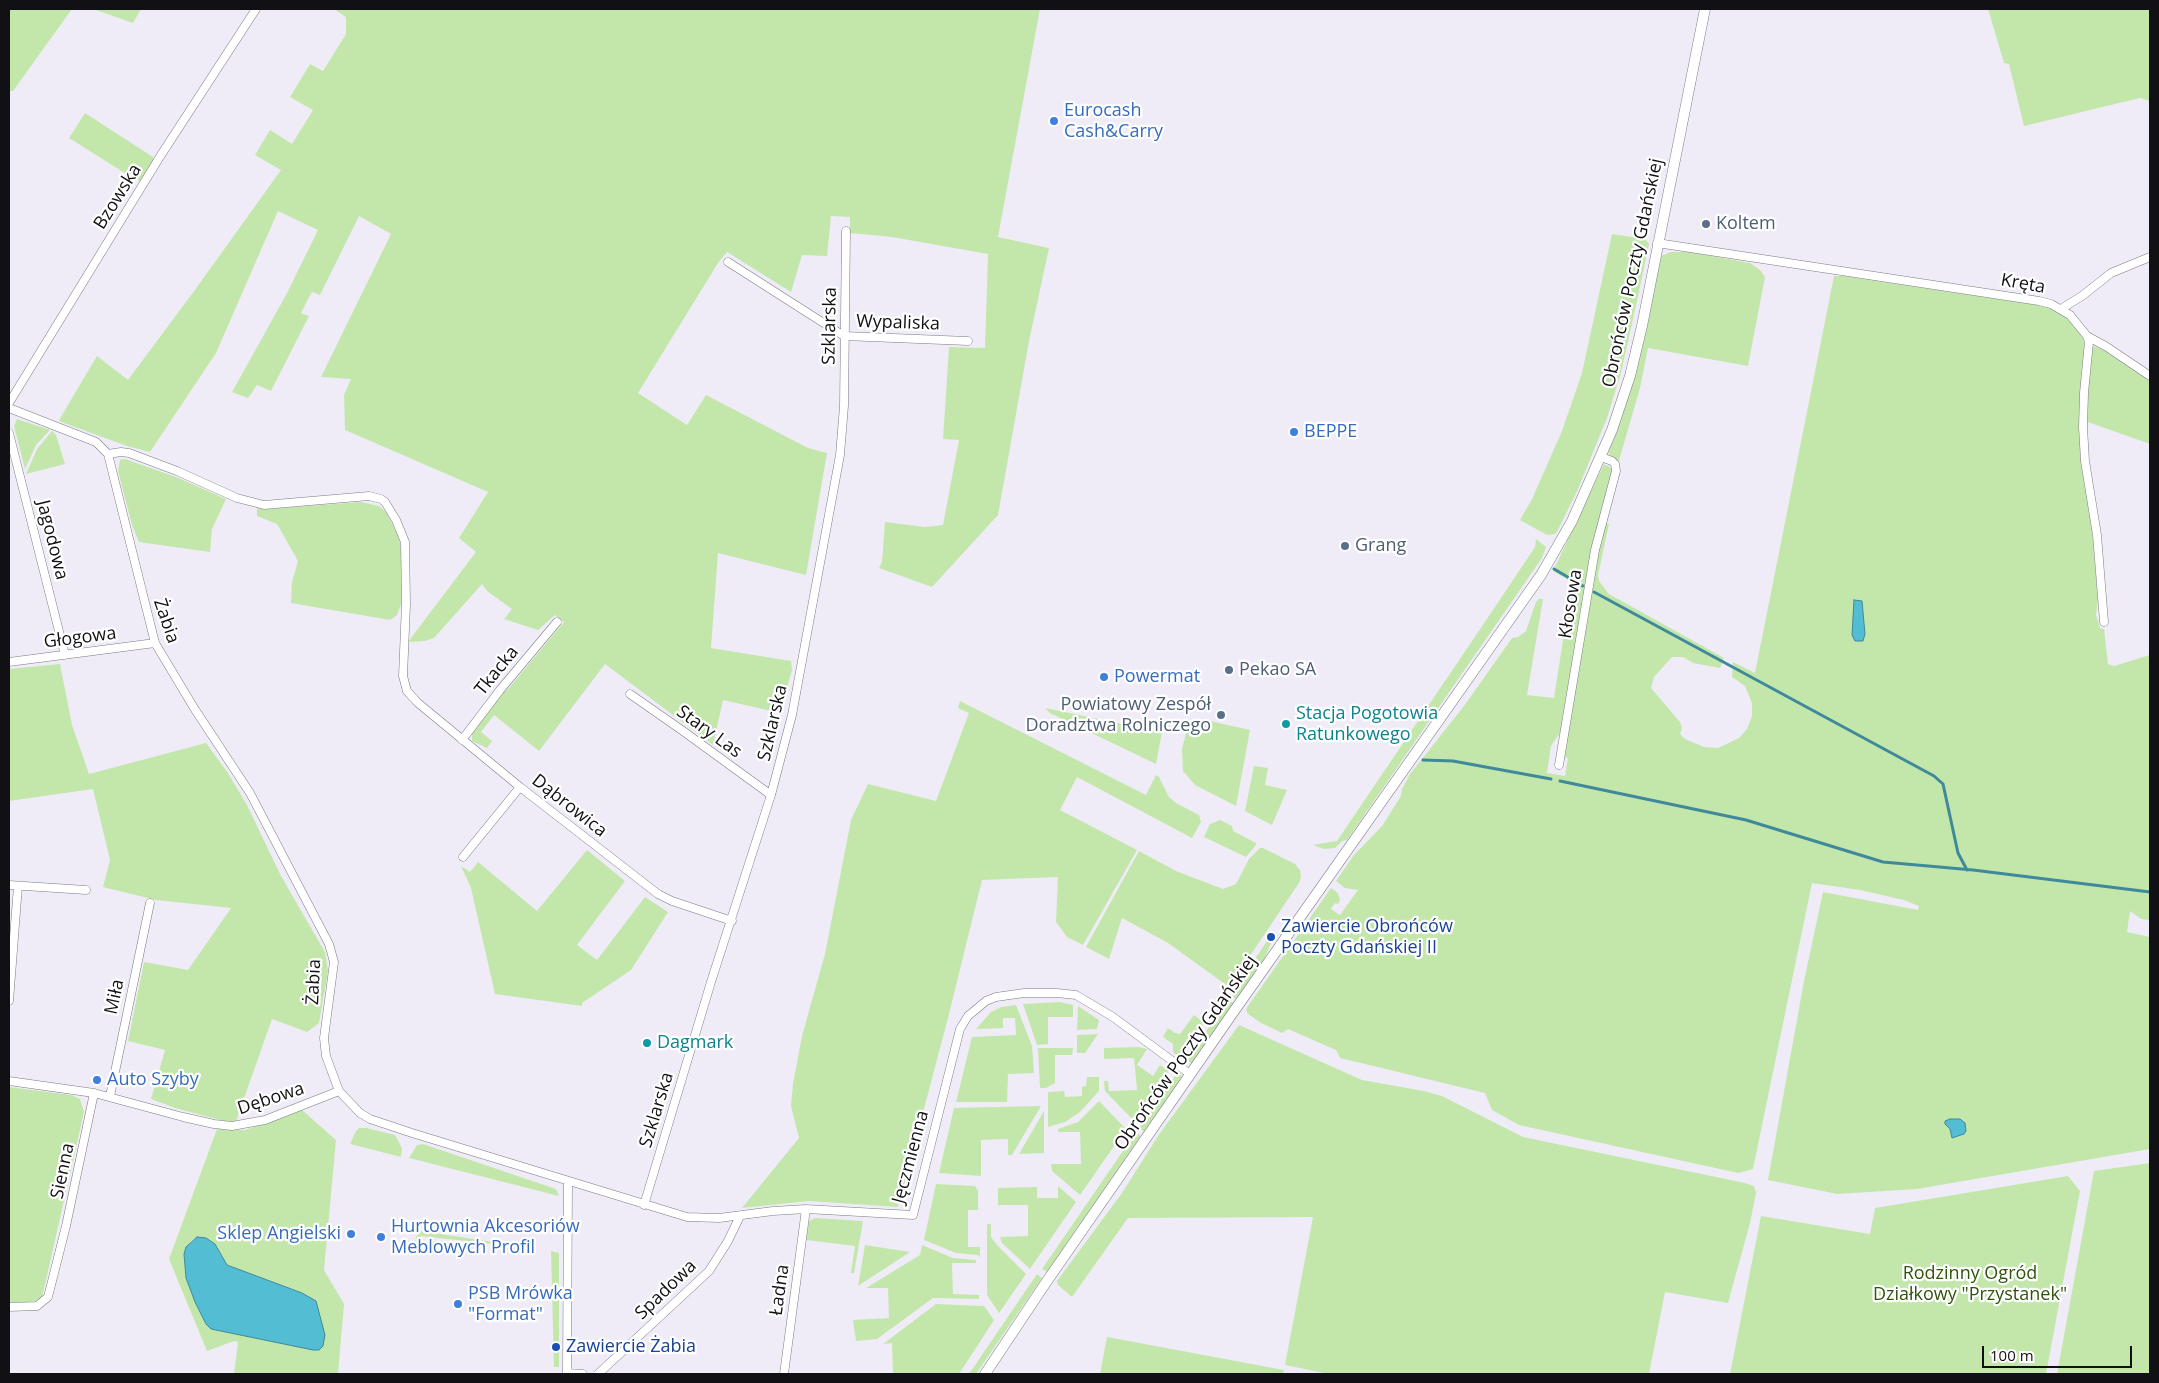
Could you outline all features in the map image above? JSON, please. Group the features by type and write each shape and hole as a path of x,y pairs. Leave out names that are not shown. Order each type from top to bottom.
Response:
{"street":[{"name":"Bzowska","path":"9,403 161,155 256,9"},
{"name":"Obrońców Poczty Gdańskiej","path":"985,1374 1190,1074 1541,575 1572,521 1601,457 1630,376 1642,326 1705,9"},
{"name":"Szklarska","path":"644,1205 711,982 771,795 792,715 840,455 844,406 846,232"},
{"name":"Kręta","path":"1658,243 2039,301 2061,309 2070,315 2087,336"},
{"path":"2061,309 2112,273 2150,257"},
{"name":"Wypaliska","path":"728,262 844,336 968,341"},
{"path":"2087,336 2108,347 2150,376"},
{"path":"2087,336 2088,348 2083,427 2097,535 2104,622"},
{"path":"9,408 96,442 108,454"},
{"name":"Jagodowa","path":"9,433 65,655"},
{"name":"Dąbrowica","path":"108,454 121,452 130,454 177,471 237,498 271,505 369,496 381,499 385,502 396,520 405,542 404,683 418,703 462,740 658,894 672,901 732,921"},
{"name":"Żabia","path":"108,454 141,593 155,643 194,708 250,793 328,944 334,962 324,1038 326,1056 339,1091 352,1106 370,1118 568,1182"},
{"name":"Kłosowa","path":"1559,765 1595,550 1616,471 1615,464 1601,457"},
{"name":"Tkacka","path":"462,740 556,622"},
{"name":"Głogowa","path":"9,662 155,643"},
{"name":"Stary Las","path":"630,694 683,730 771,795"},
{"path":"463,857 520,786"},
{"path":"9,885 86,890"},
{"path":"9,1001 18,886"},
{"name":"Miła","path":"110,1096 150,903"},
{"name":"Jęczmienna","path":"568,1182 675,1215 698,1219 806,1209 913,1215 960,1029 976,1007 996,997 1024,993 1076,995 1113,1017 1190,1074"},
{"path":"9,1081 94,1093"},
{"name":"Dębowa","path":"94,1093 183,1117 232,1126 265,1120 339,1091"},
{"name":"Sienna","path":"9,1307 37,1306 48,1297 66,1226 94,1093"},
{"path":"568,1182 567,1374 583,1374"},
{"name":"Ładna","path":"784,1374 806,1209"},
{"name":"Spadowa","path":"598,1374 709,1271 728,1241 740,1216"}],"green space":[{"path":"9,9 72,9 13,91 9,91"},
{"path":"93,9 141,9 133,23"},
{"path":"334,9 1040,9 998,237 1049,248 1029,341 998,515 932,587 879,568 882,562 885,522 925,527 943,525 959,440 943,439 949,347 985,348 988,254 892,237 850,233 850,217 831,216 827,256 802,255 791,292 727,252 718,263 638,393 687,425 706,395 808,448 827,453 806,575 718,553 711,648 791,661 792,670 780,713 723,700 713,745 605,664 539,751 494,715 481,732 492,741 487,748 472,741 472,732 494,701 509,688 564,622 555,615 538,630 504,619 512,609 487,591 482,584 434,638 425,641 408,642 476,552 459,538 488,492 345,430 344,395 351,379 321,377 391,234 359,216 320,295 312,292 306,303 301,313 309,316 271,391 257,385 248,398 232,392 286,295 318,230 278,211 216,353 150,452 127,446 59,420 97,356 128,380 281,170 255,155 270,130 292,144 313,110 290,97 310,64 323,71 346,34 346,17"},
{"path":"1988,9 2146,9 2150,11 2150,101 2140,98 2024,126 2009,64 2004,63"},
{"path":"85,113 153,157 153,163 141,181 136,180 69,138"},
{"path":"1612,234 1645,239 1649,244 1637,301 1621,373 1607,418 1578,489 1558,530 1555,534 1547,535 1520,520 1532,499 1562,431 1582,373"},
{"path":"1671,252 1690,252 1750,263 1760,270 1765,277 1748,366 1648,348 1640,388 1618,464 1608,453 1623,409 1661,256"},
{"path":"1834,276 2044,306 2065,316 2082,335 2085,348 2081,396 2098,599 2096,615 2100,628 2104,629 2108,664 2114,666 2150,655 2150,920 2141,919 2130,911 2127,932 2150,937 2150,1149 1917,1189 1837,1194 1768,1180 1804,981 1823,892 1918,910 1919,906 1904,900 1860,890 1812,883 1753,1169 1738,1173 1519,1125 1492,1110 1485,1093 1340,1058 1336,1050 1288,1029 1282,1033 1261,1023 1248,1014 1246,1010 1248,1006 1331,888 1338,893 1340,900 1331,909 1340,915 1358,890 1345,888 1336,881 1354,855 1382,826 1401,796 1402,789 1410,774 1464,706 1512,638 1518,637 1526,631 1536,602 1539,599 1543,599 1527,695 1554,698 1572,582 1553,571 1604,464 1611,468 1612,474 1593,545 1562,730 1551,746 1547,773 1565,776 1568,758 1563,757 1598,547 1606,523 1609,524 1598,575 1599,581 1609,594 1724,658 1720,668 1693,663 1683,657 1672,657 1654,677 1651,688 1680,722 1682,728 1680,734 1685,739 1704,747 1718,748 1739,738 1747,729 1752,716 1752,703 1745,686 1732,677 1733,662 1755,673"},
{"path":"2091,345 2126,359 2150,376 2150,444 2085,421"},
{"path":"17,419 50,430 36,445 25,469 14,426"},
{"path":"52,431 56,435 65,464 26,474 37,449"},
{"path":"125,459 176,477 226,499 212,529 210,552 139,542 132,525 118,471 120,460"},
{"path":"361,502 379,506 386,512 398,535 401,548 401,604 397,615 390,620 291,603 292,582 298,561 277,524 257,516 257,508 267,509"},
{"path":"1536,539 1546,547 1542,558 1347,840 1342,841 1335,848 1324,849 1313,845 1337,841 1535,547"},
{"path":"60,664 72,725 89,774 206,743 228,773 247,805 281,876 325,952 328,971 319,1023 307,1032 272,1019 235,1124 175,1108 151,1099 165,1050 128,1041 144,962 188,970 231,908 156,900 103,887 110,860 93,789 9,801 9,669"},
{"path":"960,701 1146,795 1156,775 1159,777 1169,797 1176,803 1199,815 1201,822 1192,838 1077,777 1060,810 1137,850 1083,945 1067,937 1056,922 1058,877 982,880 898,1207 809,1201 742,1208 799,1138 791,1106 793,1084 802,1036 825,954 851,820 868,784 936,801 969,713 958,708"},
{"path":"1045,708 1162,732 1156,764 1050,713"},
{"path":"1210,721 1250,730 1236,806 1195,785 1183,771 1182,749 1188,725 1209,724"},
{"path":"1254,766 1268,768 1265,785 1287,790 1272,825 1245,811"},
{"path":"1220,820 1232,826 1233,831 1256,843 1246,857 1204,837 1210,824"},
{"path":"1260,848 1295,864 1300,870 1301,877 1299,883 1229,987 1168,943 1122,918 1109,959 1086,947 1139,851 1176,871 1223,889 1236,884 1249,859"},
{"path":"587,850 625,881 577,945 597,960 645,897 668,912 631,970 582,1003 582,1006 495,994 471,888 461,866 470,872 478,862 537,911"},
{"path":"1267,941 1271,943 1265,957 1237,999 1230,996"},
{"path":"1228,1000 1234,1003 1192,1063 1185,1061"},
{"path":"1060,1002 1073,1005 1073,1017 1048,1017 1048,1044 1037,1045 1023,1004"},
{"path":"1016,1005 1032,1046 1034,1073 1008,1074 1007,1102 956,1102 972,1037 1016,1035 1015,1018 1003,1018 1003,1028 976,1029 991,1012 1001,1007"},
{"path":"1078,1006 1099,1020 1097,1029 1077,1030"},
{"path":"1194,1015 1204,1023 1180,1058 1173,1052 1173,1044 1163,1037 1168,1028 1180,1034"},
{"path":"1239,1025 1362,1080 1442,1096 1523,1137 1754,1186 1756,1193 1750,1223 1728,1303 1665,1292 1649,1374 1329,1374 1285,1365 1313,1217 1128,1218 1072,1297 1058,1285 1057,1281 1122,1193 1158,1136"},
{"path":"1098,1034 1085,1053 1077,1053 1077,1035"},
{"path":"1138,1047 1147,1049 1137,1065 1153,1076 1160,1065 1169,1071 1133,1120 1105,1091 1104,1081 1108,1081 1109,1091 1137,1090 1134,1058 1104,1059 1104,1048"},
{"path":"1038,1048 1073,1048 1072,1055 1055,1055 1055,1083 1046,1088 1040,1088"},
{"path":"1178,1072 1181,1073 1181,1078 1145,1132 1139,1128"},
{"path":"1087,1077 1099,1077 1099,1091 1080,1112 1065,1122 1048,1127 1048,1092 1064,1091 1065,1097 1082,1096 1082,1087 1086,1086"},
{"path":"9,1087 71,1095 80,1099 84,1112 42,1297 35,1301 27,1302 9,1302"},
{"path":"1099,1101 1126,1129 1080,1195 1052,1171 1051,1164 1081,1164 1080,1132 1058,1132 1058,1129 1078,1122"},
{"path":"1041,1106 1012,1155 1008,1155 1008,1139 981,1140 981,1176 939,1173 954,1108"},
{"path":"302,1110 336,1140 324,1270 344,1304 338,1374 234,1374 238,1342 234,1341 207,1351 169,1259 217,1129 245,1130","holes":["197,1237 215,1244 227,1265 302,1293 240,1334 219,1331 206,1324 186,1278 184,1254 191,1241"]},
{"path":"1044,1111 1044,1153 1019,1154"},
{"path":"359,1128 395,1135 402,1148 401,1157 350,1144"},
{"path":"1136,1132 1141,1136 1047,1272 1042,1269"},
{"path":"423,1144 556,1189 559,1196 409,1158 417,1145"},
{"path":"2150,1163 2150,1374 2057,1374 2094,1171"},
{"name":"Rodzinny Ogród Działkowy \"Przystanek\"","path":"2068,1176 2080,1191 2046,1374 1730,1374 1761,1216 1870,1234 1875,1208"},
{"path":"936,1184 975,1186 978,1191 978,1210 968,1210 968,1247 980,1247 980,1258 978,1255 956,1253 924,1240"},
{"path":"1058,1186 1076,1202 1030,1269 1002,1243 1000,1237 1028,1236 1028,1205 998,1205 998,1188 1037,1187 1037,1198 1058,1198"},
{"path":"815,1218 863,1221 854,1273 851,1273 855,1246 806,1240 809,1221"},
{"path":"987,1224 991,1224 991,1237 997,1245 1026,1274 999,1313 987,1295"},
{"path":"421,1231 520,1247 421,1236 420,1249 417,1250 415,1246 416,1237"},
{"path":"865,1245 910,1252 858,1286"},
{"path":"922,1245 953,1258 976,1260 976,1263 952,1263 953,1294 979,1295 979,1299 933,1298 877,1339 856,1341 853,1320 889,1318 888,1288 866,1288 920,1255"},
{"path":"551,1251 559,1253 559,1367 554,1367"},
{"path":"1037,1274 1042,1278 976,1374 969,1374"},
{"path":"936,1304 984,1306 994,1320 959,1374 862,1374 893,1373 892,1343 883,1344"},
{"path":"1107,1337 1284,1370 1283,1374 1100,1374"}],"water":[{"path":"1854,600 1862,601 1865,634 1863,641 1855,641 1852,635"},
{"path":"1960,1119 1965,1123 1966,1131 1964,1134 1952,1138 1950,1129 1945,1124 1945,1121"},
{"path":"197,1237 206,1238 215,1244 227,1265 302,1293 316,1301 325,1335 323,1346 319,1350 313,1350 211,1329 206,1324 195,1302 186,1278 184,1254 186,1247"}],"waterway":[{"path":"1554,569 1583,586"},
{"path":"1594,592 1934,776 1943,784 1958,853 1967,870"},
{"path":"1423,760 1453,761 1551,779"},
{"path":"1560,781 1746,820 1883,862 1973,870 2150,892"}],"place":[{"name":"Eurocash Cash&Carry","path":"1054,121"},
{"name":"Koltem","path":"1706,224"},
{"name":"BEPPE","path":"1294,432"},
{"name":"Grang","path":"1345,546"},
{"name":"Pekao SA","path":"1229,670"},
{"name":"Powermat","path":"1104,677"},
{"name":"Powiatowy Zespół Doradztwa Rolniczego","path":"1221,715"},
{"name":"Stacja Pogotowia Ratunkowego","path":"1286,724"},
{"name":"Zawiercie Obrońców Poczty Gdańskiej II","path":"1271,937"},
{"name":"Dagmark","path":"647,1043"},
{"name":"Auto Szyby","path":"97,1080"},
{"name":"Sklep Angielski","path":"351,1234"},
{"name":"Hurtownia Akcesoriów Meblowych Profil","path":"381,1237"},
{"name":"PSB Mrówka \"Format\"","path":"458,1304"},
{"name":"Zawiercie Żabia","path":"556,1347"}]}
